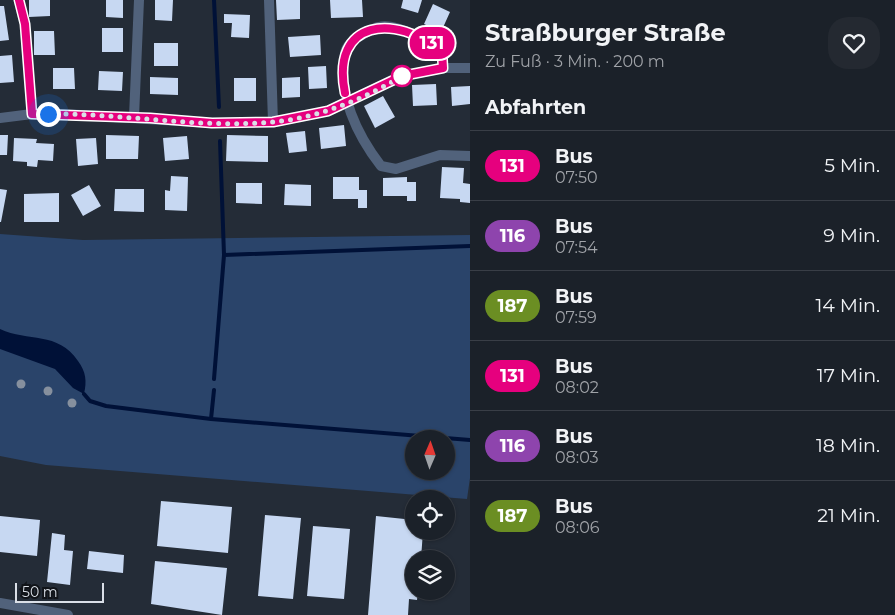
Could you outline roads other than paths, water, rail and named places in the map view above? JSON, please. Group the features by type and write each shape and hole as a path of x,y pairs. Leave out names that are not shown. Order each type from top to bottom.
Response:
{"street":[{"path":"19,0 25,24 32,114"},
{"path":"134,117 139,0"},
{"path":"269,0 273,122"},
{"path":"443,68 442,52 430,42 394,28 380,26 352,39 345,52 343,82 347,103 366,147 381,166 396,169 440,155 470,156"},
{"path":"0,118 32,114 134,117 212,123 273,122 309,116 347,103 402,76 443,68 470,68"},
{"path":"0,603 68,615"}],"waterway":[{"path":"214,0 219,107"},
{"path":"214,379 224,255 220,141"},
{"path":"224,255 470,246"},
{"path":"211,419 214,390"},
{"path":"84,394 90,401 106,406 211,419 470,440"}]}
